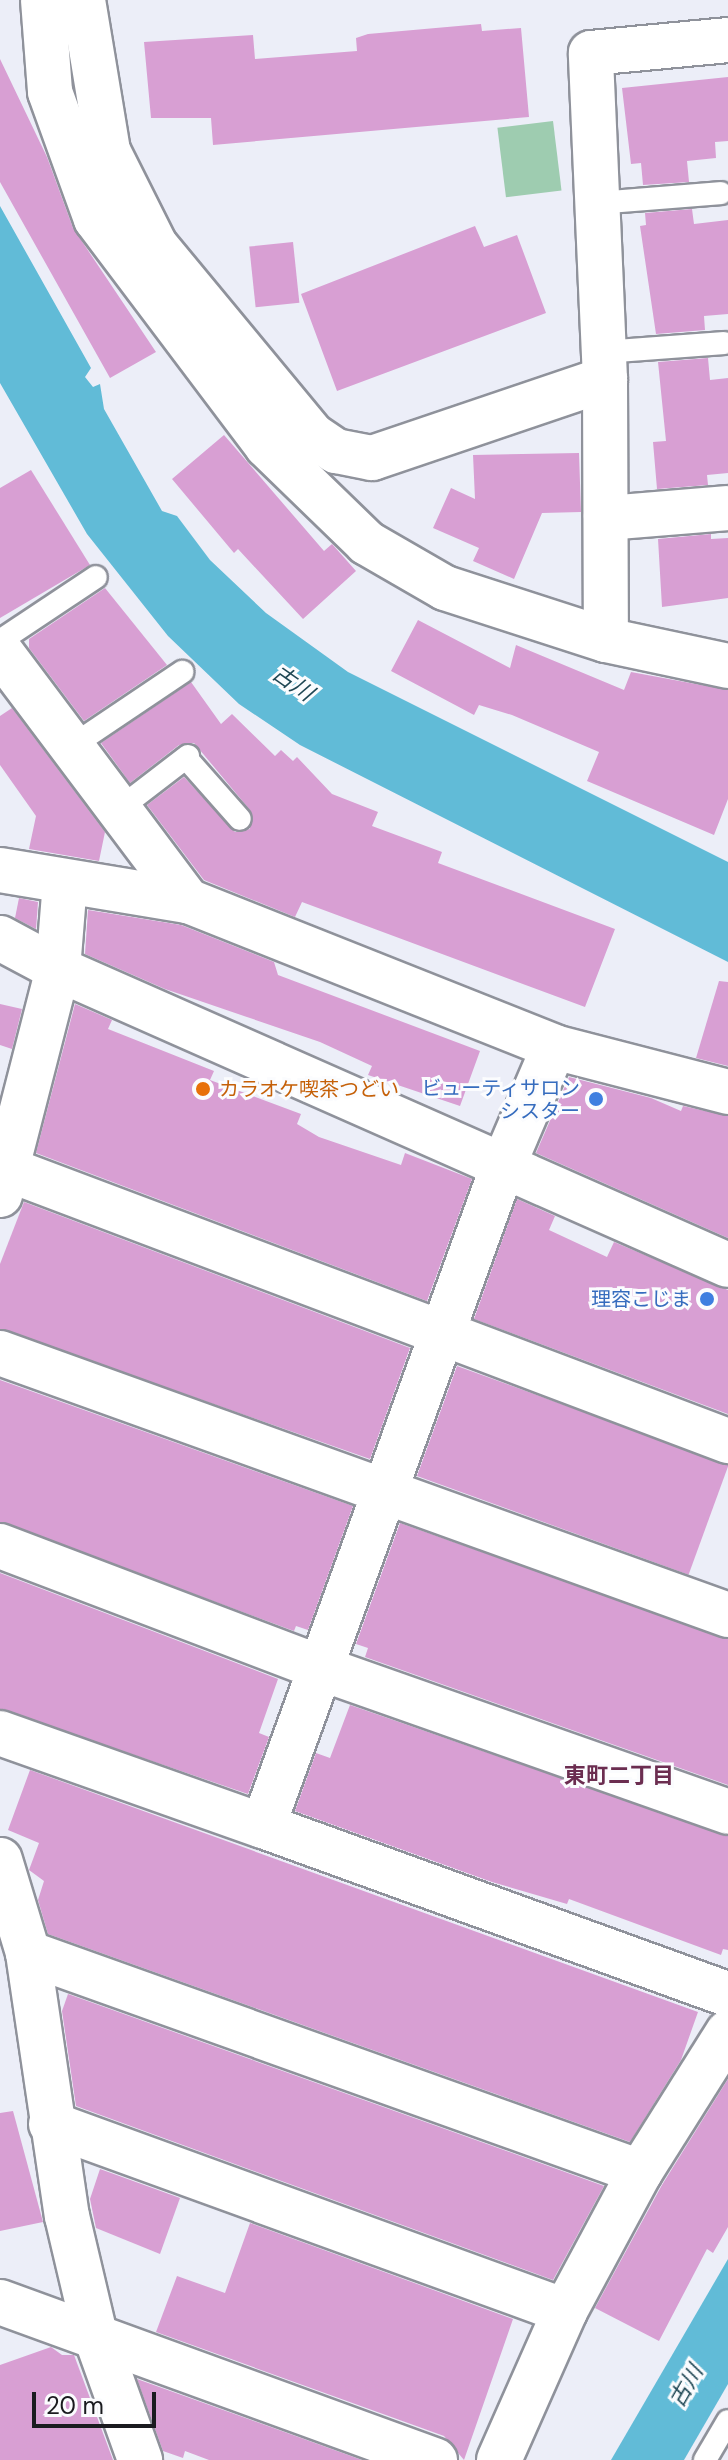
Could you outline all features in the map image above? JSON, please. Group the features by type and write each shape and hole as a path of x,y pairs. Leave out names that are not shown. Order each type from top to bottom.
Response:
{"street":[{"path":"43,0 50,92 96,219 267,446 367,543 445,588 606,640 728,666"},
{"path":"83,0 108,151 155,245 312,435 336,451 372,458 605,366"},
{"path":"606,640 605,366 591,53 728,40"},
{"path":"606,518 728,508"},
{"path":"0,651 188,901"},
{"path":"0,870 188,901 554,1047 728,1092"},
{"path":"65,882 58,969 3,1182 728,1441"},
{"path":"0,938 58,969 728,1265"},
{"path":"263,1826 323,1669 503,1166 554,1047"},
{"path":"0,1353 728,1615"},
{"path":"0,1546 323,1669 728,1812"},
{"path":"0,1733 728,1994"},
{"path":"0,1860 28,1953 51,2124 95,2334 140,2460"},
{"path":"28,1953 640,2172"},
{"path":"499,2460 565,2311 640,2172 728,2032"},
{"path":"51,2124 565,2311"},
{"path":"0,2302 435,2460"}],"lane":[{"path":"597,203 721,193"},
{"path":"605,366 724,343"},
{"path":"0,641 96,577"},
{"path":"72,746 182,672"},
{"path":"119,809 187,757 240,819"},
{"path":"705,2460 728,2421"}],"green space":[{"path":"553,121 562,190 506,197 497,128"}],"water":[{"name":"古川","path":"0,206 91,368 85,377 93,387 100,384 104,409 162,511 177,516 210,560 266,613 348,672 728,862 728,962 300,745 239,704 168,636 87,534 0,383"},
{"name":"古川","path":"728,2259 728,2384 684,2460 611,2460"}],"building":[{"path":"481,24 482,31 521,28 529,117 213,145 211,118 151,118 144,42 253,35 255,59 357,51 356,38 368,34"},
{"path":"0,59 47,157 73,228 156,352 110,378 0,182"},
{"path":"728,77 728,141 715,142 716,158 687,161 689,182 643,185 641,163 631,164 622,88"},
{"path":"692,209 694,224 728,220 728,314 704,316 705,330 656,334 640,226 646,225 645,213"},
{"path":"475,226 484,247 517,235 546,313 337,391 301,294"},
{"path":"293,242 299,303 256,307 249,247"},
{"path":"708,358 710,380 728,378 728,473 707,475 708,485 657,489 653,442 666,441 658,362"},
{"path":"224,435 324,551 332,544 356,571 303,619 238,549 234,553 172,479"},
{"path":"579,453 581,512 542,513 514,579 473,561 479,548 433,528 451,488 475,499 473,455"},
{"path":"31,470 90,565 0,618 0,488"},
{"path":"711,534 711,539 728,538 728,598 662,607 658,539"},
{"path":"105,588 167,665 84,721 29,648 29,639"},
{"path":"418,620 510,668 516,645 624,690 631,672 728,690 728,799 714,835 587,781 599,752 512,715 479,705 474,715 391,671"},
{"path":"191,682 221,724 232,714 275,756 281,750 293,761 297,757 332,794 378,812 372,826 442,852 438,863 615,929 585,1007 302,902 295,917 204,880 147,805 184,777 235,832 250,829 250,810 194,743 179,745 130,783 101,743"},
{"path":"12,708 105,832 99,861 29,849 36,816 0,765 0,716"},
{"path":"19,898 38,902 36,929 15,918"},
{"path":"88,910 181,925 274,962 278,975 480,1051 460,1106 368,1075 372,1066 320,1042 165,989 85,954"},
{"path":"719,981 728,982 728,1066 696,1058"},
{"path":"0,1004 22,1009 12,1049 0,1045"},
{"path":"75,1004 112,1020 108,1029 214,1071 210,1080 301,1114 297,1124 319,1137 401,1165 405,1153 472,1179 427,1301 36,1153"},
{"path":"569,1077 651,1098 681,1111 683,1106 728,1116 728,1238 536,1153"},
{"path":"517,1199 555,1216 549,1230 607,1257 614,1242 728,1290 728,1414 474,1319"},
{"path":"24,1202 410,1348 370,1459 0,1329 0,1264"},
{"path":"457,1366 728,1465 689,1575 417,1476"},
{"path":"0,1380 353,1506 308,1630 296,1626 294,1631 0,1522"},
{"path":"400,1523 728,1639 728,1785 365,1657 368,1648 356,1644"},
{"path":"0,1573 278,1679 259,1733 269,1737 248,1794 0,1709"},
{"path":"350,1705 728,1836 728,1950 723,1949 721,1955 569,1899 567,1904 492,1882 295,1811 316,1753 330,1758"},
{"path":"30,1770 698,2012 681,2060 630,2142 48,1934 38,1900 44,1881 29,1870 39,1843 8,1830"},
{"path":"68,1994 604,2186 553,2280 76,2106 62,2011"},
{"path":"728,2079 728,2227 713,2253 707,2249 659,2341 595,2308 662,2185"},
{"path":"13,2111 43,2222 0,2231 0,2113"},
{"path":"100,2169 180,2198 160,2254 96,2228 90,2199"},
{"path":"250,2223 513,2319 464,2460 444,2436 156,2332 177,2276 225,2293"},
{"path":"51,2347 62,2355 74,2355 113,2460 0,2460 0,2365"},
{"path":"137,2379 362,2460 209,2460 185,2451 183,2458 163,2451"}],"place":[{"name":"カラオケ喫茶つどい","path":"203,1089"},
{"name":"ビューティサロン シスター","path":"596,1099"},
{"name":"理容こじま","path":"707,1299"}],"district":[{"name":"東町二丁目","path":"619,1776"}]}
